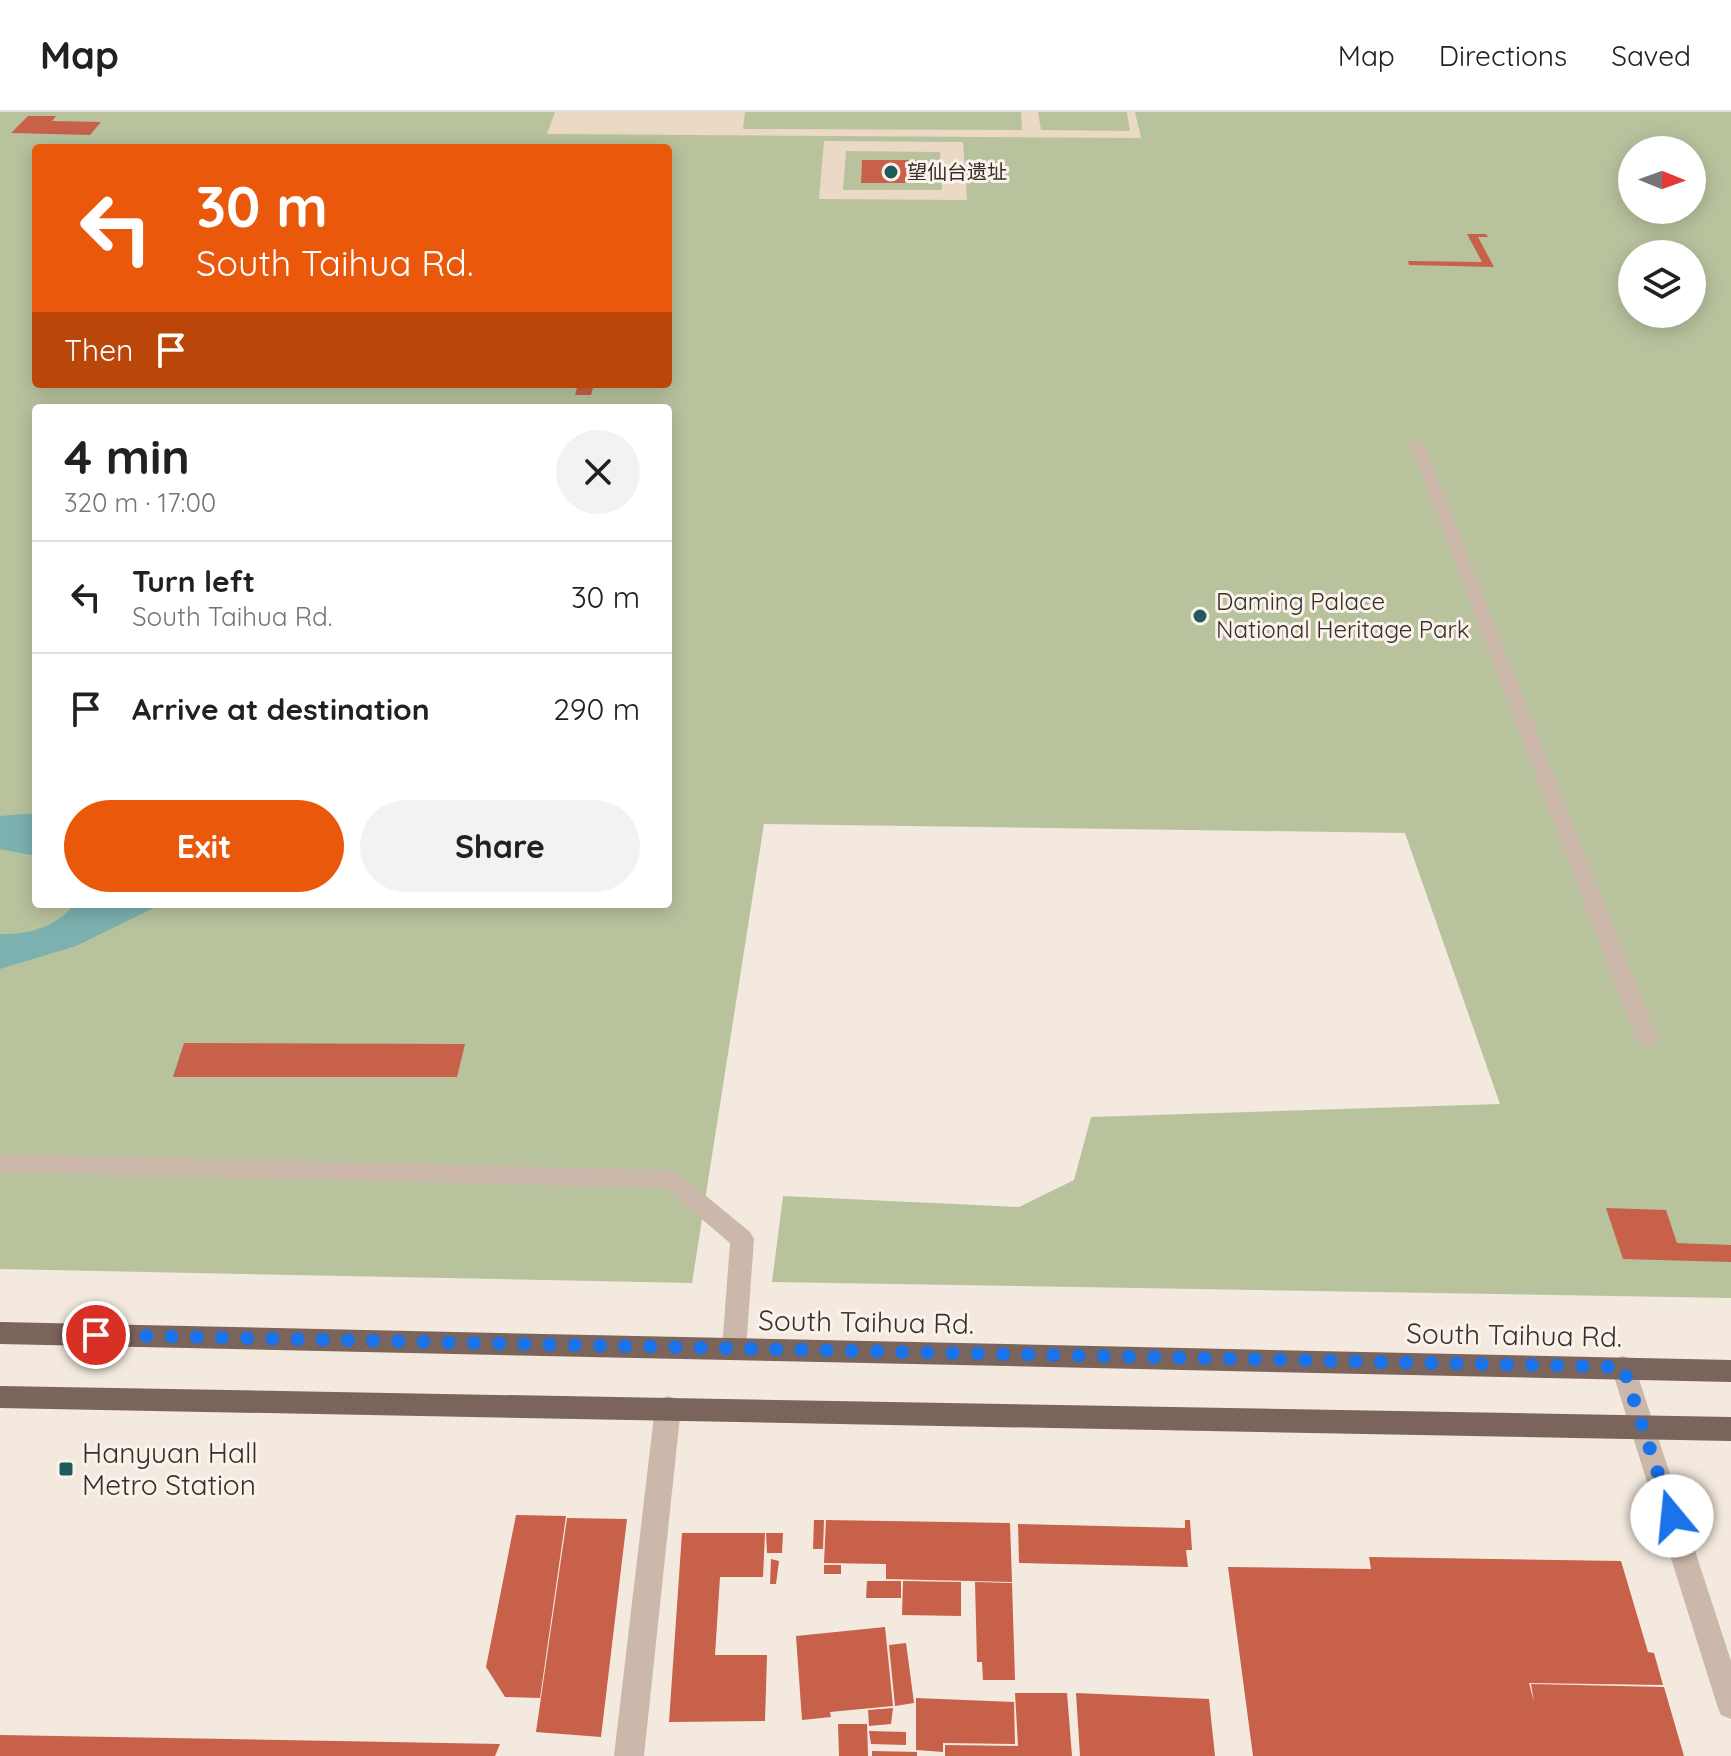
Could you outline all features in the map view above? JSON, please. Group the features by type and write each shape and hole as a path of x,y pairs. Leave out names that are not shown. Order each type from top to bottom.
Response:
{"main road":[{"name":"South Taihua Rd.","path":"0,1333 1731,1371"},
{"path":"0,1397 1731,1429"}],"street":[{"path":"1417,444 1647,1040"},
{"path":"0,1163 670,1179 742,1239 734,1349"},
{"path":"1623,1367 1731,1705"},
{"path":"629,1756 668,1407"}],"green space":[{"name":"Daming Palace National Heritage Park","path":"0,112 1731,112 1731,1298 772,1282 783,1196 1019,1207 1074,1180 1091,1117 1500,1104 1405,833 764,824 692,1283 0,1269"}],"shaded area":[{"path":"555,112 745,112 743,129 1022,130 1021,112 1038,112 1041,130 1130,131 1127,112 1135,112 1141,138 547,134"},
{"path":"824,141 963,142 967,200 819,199","holes":["846,151 940,152 942,190 843,190"]}],"water":[{"path":"32,813 32,855 0,849 0,816"},
{"path":"70,908 154,908 76,946 0,969 0,934 41,928"}],"building":[{"path":"28,116 56,116 52,121 101,122 90,135 11,133"},
{"name":"望仙台遗址","path":"862,160 919,160 920,183 861,183"},
{"path":"1467,234 1486,234 1488,237 1478,237 1494,267 1409,265 1408,261 1482,262"},
{"path":"577,388 593,388 591,395 575,395"},
{"path":"184,1043 465,1044 457,1077 173,1077"},
{"path":"1606,1208 1666,1210 1677,1243 1731,1245 1731,1262 1623,1259"},
{"path":"516,1515 566,1516 540,1698 505,1697 486,1667"},
{"path":"567,1518 627,1519 601,1737 536,1732"},
{"path":"814,1520 824,1520 823,1549 813,1549"},
{"path":"826,1520 1010,1523 1012,1582 886,1579 886,1564 824,1563"},
{"path":"1185,1520 1190,1520 1192,1550 1186,1550 1188,1567 1019,1563 1018,1524 1185,1528"},
{"path":"682,1533 765,1533 763,1577 720,1577 715,1655 767,1655 765,1721 669,1722"},
{"path":"766,1533 783,1533 782,1553 767,1553"},
{"path":"1369,1557 1621,1561 1648,1652 1654,1653 1663,1685 1529,1683 1534,1702 1531,1684 1664,1687 1684,1756 1253,1756 1228,1567 1371,1569"},
{"path":"771,1559 779,1561 776,1584 770,1584"},
{"path":"824,1565 841,1565 841,1574 824,1574"},
{"path":"867,1581 901,1581 901,1598 866,1598"},
{"path":"903,1581 961,1582 961,1616 902,1615"},
{"path":"975,1582 1012,1583 1015,1680 983,1680 982,1662 977,1662"},
{"path":"885,1627 893,1706 830,1712 831,1717 802,1720 796,1636"},
{"path":"906,1643 914,1703 895,1706 889,1645"},
{"path":"1015,1693 1067,1693 1072,1756 945,1756 945,1745 1018,1746"},
{"path":"1076,1693 1209,1699 1215,1756 1080,1756"},
{"path":"916,1698 1014,1702 1015,1744 943,1743 943,1752 916,1750"},
{"path":"893,1708 891,1724 869,1726 868,1710"},
{"path":"838,1724 867,1724 868,1756 839,1756"},
{"path":"869,1731 906,1732 906,1745 871,1744"},
{"path":"0,1735 500,1744 495,1756 0,1756"},
{"path":"872,1751 917,1752 917,1756 872,1756"}],"place":[{"name":"望仙台遗址","path":"891,172"},
{"name":"Daming Palace National Heritage Park","path":"1200,616"},
{"name":"Hanyuan Hall Metro Station","path":"66,1469"}],"route":[{"path":"96,1335 1623,1367 1672,1516"}]}
